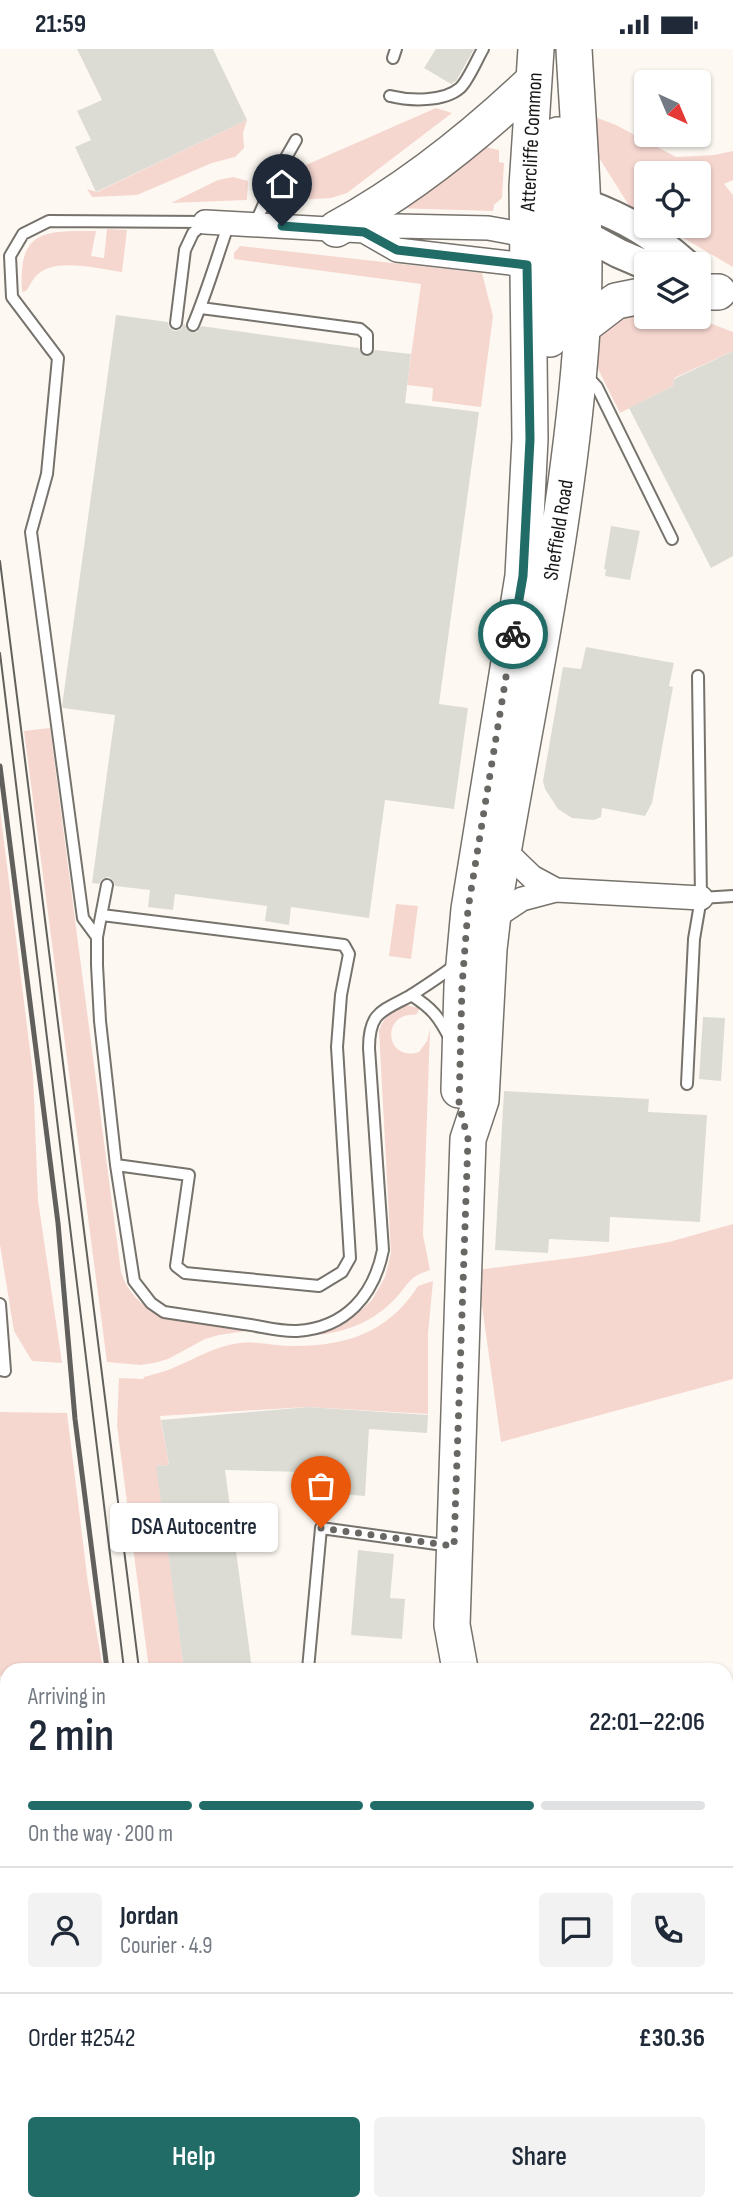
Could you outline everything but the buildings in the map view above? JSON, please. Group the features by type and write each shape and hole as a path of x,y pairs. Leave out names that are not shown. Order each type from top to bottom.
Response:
{"main road":[{"name":"Attercliffe Common","path":"559,239 575,53"},
{"name":"Attercliffe Common","path":"535,64 527,187 559,239"},
{"path":"350,230 375,206 447,155 502,111 535,64"},
{"name":"Sheffield Road","path":"452,1625 468,1139 481,1100 493,918 544,620 571,442 579,366 582,327 559,239"},
{"name":"Sheffield Road","path":"468,1139 459,1105 459,1058 468,909 523,576 530,439 559,239"},
{"path":"582,327 615,301 634,297"},
{"path":"438,1663 452,1625"},
{"path":"452,1625 459,1663"}],"street":[{"path":"350,230 397,250 559,239 620,216 654,236 672,252"},
{"path":"205,222 350,230 397,226 488,228 559,239 618,253 634,260"},
{"path":"503,849 532,877 556,890"},
{"path":"493,918 522,899 556,890 701,898"}],"lane":[{"path":"390,96 406,100 442,96 461,87 483,49"},
{"path":"255,224 296,140"},
{"path":"97,937 83,918 31,532 47,474 58,358 12,297 10,256 23,234 49,221 205,222"},
{"path":"176,323 185,250 193,233 205,222"},
{"path":"193,325 207,293 229,223"},
{"path":"201,308 360,329 367,335 367,349"},
{"path":"579,366 597,387 671,539"},
{"path":"687,1084 694,939 701,898 698,676"},
{"path":"107,885 97,937 100,1021 116,1165 134,1281 150,1303 164,1312 296,1331 330,1324 345,1316 372,1286 383,1250 369,1048 371,1024 386,1006 411,995 453,967 466,954"},
{"path":"701,898 733,896"},
{"path":"102,915 344,945 349,954 341,995 337,1047 350,1258 342,1272 319,1286 185,1273 176,1266 189,1175 116,1165"},
{"path":"411,995 426,1004 439,1017 459,1058"},
{"path":"0,1304 5,1371 0,1370"},
{"path":"309,1663 321,1528 454,1546"}],"shaded area":[{"path":"436,108 452,113 347,193 331,198 279,201 290,172"},
{"path":"595,117 634,135 634,147 657,147 676,157 733,151 733,180 724,184 733,195 733,267 683,238 711,238 711,161 634,161 634,209 596,153"},
{"path":"247,120 243,133 244,148 235,157 212,163 137,195 92,197 87,189 97,192"},
{"path":"481,146 499,150 499,162 504,163 502,198 494,205 493,211 393,208"},
{"path":"233,177 248,181 247,200 171,203 218,180"},
{"path":"107,229 127,230 122,272 76,265 53,267 35,277 26,291 22,292 25,256 30,245 38,238 62,232 96,231 91,256 104,258"},
{"path":"240,246 482,273 493,316 481,407 432,401 433,388 407,385 421,284 234,259 234,253"},
{"path":"634,313 634,329 711,329 711,324 733,332 733,351 674,378 673,386 620,413 596,363 599,335 617,318"},
{"path":"50,728 121,1272 136,1297 159,1316 246,1331 205,1339 168,1359 154,1363 140,1365 107,1362 24,731"},
{"path":"0,810 33,1074 38,1200 62,1363 32,1361 14,1331 0,1245"},
{"path":"396,904 418,906 411,959 389,956"},
{"path":"404,1005 420,1008 416,1015 404,1016 396,1021 392,1028 391,1037 399,1050 419,1052 427,1041 430,1029 423,1235 430,1270 412,1279 393,1301 368,1320 350,1328 319,1335 350,1320 372,1300 385,1277 391,1253 379,1031 388,1015"},
{"path":"733,1224 733,1379 501,1442 477,1270 669,1242"},
{"path":"433,1281 428,1334 428,1414 307,1407 160,1416 169,1465 157,1466 183,1663 148,1663 117,1426 119,1378 143,1379 231,1345 313,1345 349,1339 380,1325 394,1315 418,1286"},
{"path":"0,1412 67,1413 88,1583 102,1663 0,1663"}],"tram line":[{"path":"0,561 138,1663"},
{"path":"0,653 123,1663"}],"railway":[{"path":"0,766 58,1223 75,1419 106,1663"}],"way so far":[{"path":"321,1528 454,1546 468,1139 459,1105 462,986 468,909 513,634"}],"place":[{"name":"DSA Autocentre","path":"321,1528"}],"route":[{"path":"282,226 364,232 397,250 527,265 530,439 523,576 513,634"}]}
